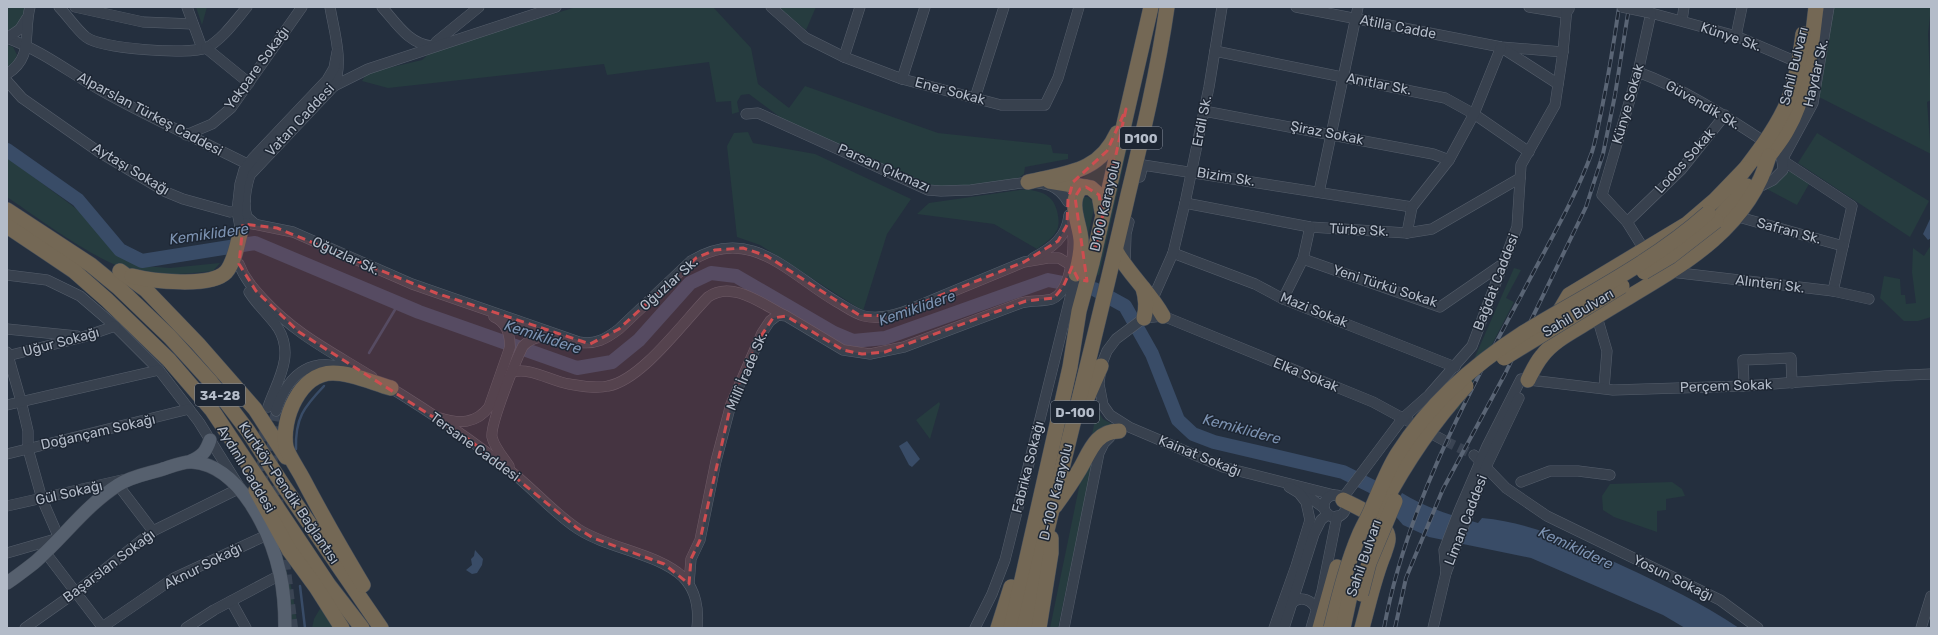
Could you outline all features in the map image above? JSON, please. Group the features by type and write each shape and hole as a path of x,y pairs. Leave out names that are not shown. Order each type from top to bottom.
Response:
{"highway":[{"name":"D100 Karayolu","path":"1071,307 1093,256 1126,109 1151,7"},
{"name":"D100 Karayolu","path":"1101,310 1118,268 1116,251 1140,144 1167,7"},
{"name":"Sahil Bulvarı","path":"1343,628 1353,583 1367,542 1418,425 1439,399 1461,378 1479,364 1521,334 1712,217 1749,184 1787,130 1799,103 1807,7"},
{"name":"Sahil Bulvarı","path":"1803,64 1816,7"},
{"path":"1028,182 1086,168 1107,151 1118,131 1126,109"},
{"path":"1525,380 1541,356 1552,345 1671,272 1723,231 1755,189 1763,175 1772,153"},
{"name":"Sahil Bulvarı","path":"1712,217 1720,202 1745,169 1772,153"},
{"path":"1525,380 1569,296 1583,286 1645,251 1687,224 1715,200 1745,169"},
{"path":"1028,182 1045,181 1079,185 1096,191 1102,205 1102,213 1093,256"},
{"path":"1073,270 1081,246 1075,201 1080,189 1079,185"},
{"path":"7,206 40,222 96,260 133,279 164,307 255,409 390,628"},
{"name":"Kurtköy-Pendik Bağlantısı","path":"7,210 91,265 119,288 170,337 190,359 248,431 289,494 381,628"},
{"name":"Kurtköy-Pendik Bağlantısı","path":"7,226 74,272 107,300 169,360 212,410 292,526 328,584 362,628"},
{"path":"120,271 146,279 177,282 217,278 234,264 241,231"},
{"path":"1118,268 1143,288 1155,301 1163,316"},
{"path":"1143,288 1147,309 1144,318"},
{"name":"D-100 Karayolu","path":"1024,628 1070,367 1071,307"},
{"name":"D-100 Karayolu","path":"1010,628 1044,512 1066,449 1101,310"},
{"path":"1066,449 1101,366"},
{"path":"324,519 286,449 285,434 293,404 311,381 325,374 333,373 353,376 391,388"},
{"path":"212,410 289,550 316,587 342,628"},
{"path":"994,628 1044,512 1079,471 1096,442 1107,433 1120,432"},
{"path":"1320,628 1337,567 1352,528 1386,468 1403,459"},
{"path":"1354,628 1369,563 1403,459"},
{"name":"Sahil Bulvarı","path":"1331,628 1340,592 1358,539 1403,459"},
{"path":"1342,496 1380,522 1387,533 1388,541 1374,579 1362,628"},
{"path":"1039,628 1051,553 1044,512"},
{"path":"998,628 1003,610"}],"main road":[{"path":"7,583 34,563 82,514 118,485 130,478 191,461 202,456 210,440"},
{"path":"191,461 215,468 234,481 240,488"},
{"name":"Aydınlı Caddesi","path":"240,488 267,535 280,575 285,609 290,628"},
{"name":"Aydınlı Caddesi","path":"285,609 285,628"}],"street":[{"path":"7,74 19,66 23,60 26,46 27,18 30,7"},
{"path":"59,7 87,37 112,46 175,51 204,48 219,37 247,7"},
{"path":"75,7 143,22 193,24"},
{"path":"187,7 204,48 249,83"},
{"name":"Yekpare Sokağı","path":"186,135 212,124 231,108 302,7"},
{"name":"Vatan Caddesi","path":"255,224 246,217 245,201 251,166 334,86 338,71 337,52 330,7"},
{"path":"382,7 408,39 409,47 400,58"},
{"path":"432,46 479,7"},
{"path":"334,86 362,71 432,46 556,7"},
{"name":"Ener Sokak","path":"771,7 806,38 844,57 902,79 1001,105 1046,105 1058,78 1079,7"},
{"path":"844,57 860,7"},
{"path":"902,79 925,7"},
{"path":"976,98 1004,7"},
{"name":"Erdil Sk.","path":"1155,301 1154,296 1173,253 1185,203 1204,111 1222,7"},
{"name":"Atilla Cadde","path":"1296,7 1501,47 1563,52"},
{"path":"1319,192 1358,7"},
{"path":"1529,7 1567,9"},
{"name":"Künye Sk.","path":"1622,7 1682,20 1736,36 1803,64"},
{"path":"1682,20 1684,7"},
{"path":"1736,36 1742,7"},
{"name":"Haydar Sk.","path":"1772,153 1812,103 1829,7"},
{"name":"Bağdat Caddesi","path":"1342,496 1371,461 1403,418 1429,395 1472,346 1517,227 1521,165 1555,105 1563,52 1567,9"},
{"name":"Künye Sokak","path":"1627,222 1602,195 1638,72 1652,13"},
{"path":"7,38 20,29 27,18"},
{"path":"401,29 417,43 432,46"},
{"name":"Alparslan Türkeş Caddesi","path":"7,38 47,56 101,91 186,135 251,166"},
{"path":"1407,233 1412,207 1449,160 1474,114 1501,47"},
{"name":"Atilla Cadde","path":"1501,47 1558,84"},
{"name":"Anıtlar Sk.","path":"1214,51 1445,98 1474,114 1529,152"},
{"path":"337,52 340,61 348,69 362,71"},
{"path":"241,231 234,211 242,176 327,80 334,68 337,52"},
{"name":"Güvendik Sk.","path":"1638,72 1663,81 1724,116 1772,153 1852,206 1843,246"},
{"path":"7,81 22,98"},
{"path":"7,90 22,98"},
{"name":"Aytaşı Sokağı","path":"22,98 99,152 166,192 183,199 234,211"},
{"name":"Şiraz Sokak","path":"1204,111 1433,154 1449,160"},
{"name":"Parsan Çıkmazı","path":"746,114 758,113 928,190 941,192 971,190 1028,182 1046,183 1054,186 1068,202"},
{"name":"Lodos Sokak","path":"1627,222 1681,170 1724,116"},
{"name":"Bizim Sk.","path":"1118,268 1143,165 1192,171 1412,207"},
{"path":"1056,296 1073,270 1073,241 1068,202 1079,185 1078,174 1086,168"},
{"name":"Türbe Sk.","path":"1185,203 1310,227 1407,233 1432,229 1520,178"},
{"path":"234,211 242,207 245,201"},
{"path":"1024,262 1040,254 1058,241 1066,230 1069,215"},
{"name":"Safran Sk.","path":"1735,216 1843,246"},
{"path":"1627,222 1645,251"},
{"path":"241,231 246,223 255,224"},
{"name":"Oğuzlar Sk.","path":"255,224 292,232 392,277 454,300 579,342 594,343 612,334 685,265 705,253 720,249 734,247 759,252 859,315 869,317 889,316 903,312 1024,262 1056,257 1066,261 1073,270"},
{"path":"1283,299 1303,259 1310,227"},
{"path":"1833,291 1843,246"},
{"name":"Mazi Sokak","path":"1173,253 1254,284 1283,299 1455,367"},
{"name":"Yeni Türkü Sokak","path":"1303,259 1440,306 1504,263"},
{"path":"234,264 243,283 278,329 285,348 282,374 272,409 292,379 309,367 333,364 377,380"},
{"name":"Tersane Caddesi","path":"234,264 256,291 291,327 391,388 470,441 513,473 577,528 593,538 664,564 683,577 689,584 696,602 698,627"},
{"name":"Fabrika Sokağı","path":"975,628 992,594 1005,560 1071,307 1073,270"},
{"name":"Alınteri Sk.","path":"1671,272 1833,291 1869,299"},
{"name":"Aydınlı Caddesi","path":"7,275 46,280 80,296 115,326 159,370 210,440 240,488"},
{"path":"1583,286 1598,316 1607,351 1604,388"},
{"path":"511,367 551,380 586,386 600,387 615,384 632,374 651,359 708,297 720,291 736,292 786,316 843,350 870,354 904,347 1026,301 1056,296 1071,307"},
{"path":"454,300 497,318 504,325 510,339 511,367 492,427 492,436 495,445 513,473"},
{"name":"Millî İrade Sk.","path":"689,584 691,559 700,540 716,461 734,396 765,328 776,316 786,316"},
{"path":"1101,366 1107,352 1120,336 1144,318 1163,316"},
{"name":"Elka Sokak","path":"1163,316 1373,402 1445,440"},
{"name":"Uğur Sokağı","path":"7,355 83,337 115,326"},
{"path":"7,328 83,337"},
{"path":"430,414 448,421 458,422 478,418 489,407 523,346 529,341 540,336 579,342"},
{"path":"7,355 21,401 28,431 28,449 42,499 59,538 7,553"},
{"path":"1744,386 1743,360 1791,358 1792,383"},
{"name":"Kainat Sokağı","path":"1101,366 1100,384 1102,401 1105,409 1118,422 1223,467 1278,482"},
{"path":"7,405 159,370"},
{"name":"Perçem Sokak","path":"1525,380 1613,390 1744,386 1931,374"},
{"name":"Liman Caddesi","path":"1433,628 1459,511 1480,461 1525,380"},
{"name":"Doğançam Sokağı","path":"7,454 188,409"},
{"path":"1064,628 1100,450 1106,441 1120,432 1144,434"},
{"name":"Liman Caddesi","path":"1449,551 1470,514 1480,461"},
{"name":"Yosun Sokağı","path":"1480,461 1506,488 1547,516 1720,600 1758,628"},
{"path":"1521,482 1550,472 1578,471 1610,475"},
{"name":"Gül Sokağı","path":"7,506 130,478"},
{"path":"1278,482 1342,496"},
{"path":"1278,482 1298,489 1330,513"},
{"path":"1274,628 1296,566 1310,517 1308,505 1302,496 1293,489 1278,482"},
{"path":"118,485 153,530"},
{"name":"Başarslan Sokağı","path":"25,628 76,592 153,530 240,488"},
{"path":"1284,628 1314,534 1320,520 1330,513 1344,510 1342,496"},
{"path":"1311,628 1317,610 1330,513 1327,498 1342,496"},
{"name":"Aknur Sokağı","path":"102,628 174,578 267,535"},
{"path":"45,552 102,628"},
{"path":"186,628 231,601 280,575"},
{"path":"1921,628 1931,596"},
{"path":"1292,603 1299,599 1306,599 1311,602 1317,610"},
{"path":"231,601 246,628"},
{"path":"281,628 285,609"}],"highlighted area":[{"path":"1126,109 1095,250 1102,213 1099,195 1086,187 1080,189 1075,197 1087,281 1078,279 1072,267 1063,287 1054,298 1026,301 885,352 862,354 843,350 786,316 773,318 759,339 731,404 700,540 691,559 689,584 664,564 593,538 577,528 471,441 299,332 256,291 239,264 243,224 277,228 436,293 590,344 619,329 696,258 715,250 743,248 767,256 859,315 889,316 1024,262 1058,241 1067,225 1068,200 1073,182 1107,151"}],"green space":[{"path":"7,7 25,7 22,20 13,30 7,30"},
{"path":"196,7 207,7 202,25"},
{"path":"576,7 713,7 751,48 758,84 789,108 805,86 938,133 1051,145 1053,153 1068,154 1068,159 1025,167 1024,174 1016,180 942,189 924,187 788,123 749,94 741,95 737,102 739,112 732,114 731,101 716,102 709,62 607,75 604,64 388,88 362,81 367,73 422,60 431,52"},
{"path":"778,7 816,7 806,30"},
{"path":"1834,7 1931,7 1928,34 1931,100 1927,102 1931,154 1819,97"},
{"path":"7,45 13,47 17,55 14,63 7,67"},
{"path":"1143,72 1099,275 1093,274"},
{"path":"748,132 753,143 815,154 911,199 887,234 863,311 760,245 737,237 727,146 734,133"},
{"path":"1817,133 1929,201 1910,237 1798,163"},
{"path":"1115,147 1102,203 1073,185 1096,168"},
{"path":"7,157 86,216 116,253 143,266 170,268 220,263 213,271 184,274 147,273 122,268 70,240 7,197"},
{"path":"1788,172 1792,172 1809,184 1797,205 1765,188"},
{"path":"1027,189 1048,196 1055,204 1058,213 1059,222 1057,230 1051,238 1037,249 994,224 917,214 929,203"},
{"path":"1082,197 1088,197 1092,201 1094,209 1082,262 1078,200"},
{"path":"1931,245 1931,317 1918,321 1904,321 1880,298 1884,276 1900,279 1901,295 1905,295 1906,304 1916,303 1912,272 1913,248 1924,256"},
{"path":"1514,268 1521,270 1506,298 1514,302 1458,410 1453,407"},
{"path":"939,402 940,404 930,439 916,420"},
{"path":"1097,410 1103,419 1123,430 1090,444"},
{"path":"1096,446 1058,628 1050,628 1083,468"},
{"path":"1672,482 1682,489 1685,496 1666,499 1666,510 1657,511 1657,532 1614,517 1603,510 1602,496 1610,484"},
{"path":"282,555 292,590 298,628 291,628 289,622"},
{"path":"321,607 336,628 312,628 314,619"}],"water":[{"path":"1931,217 1931,238 1928,240 1923,234"},
{"path":"907,441 920,459 912,467 909,465 899,446"},
{"path":"1402,493 1429,507 1478,523 1482,518 1501,521 1537,530 1572,542 1682,595 1711,610 1739,628 1685,628 1663,615 1531,558 1429,537 1403,525 1397,518 1394,508"},
{"path":"475,550 483,559 482,565 477,573 472,574 466,570 472,565 471,559 474,556"}],"waterway":[{"name":"Kemiklidere","path":"7,150 78,200 120,250 142,261 255,243 419,312 577,368 612,362 639,340 690,283 711,273 736,276 834,333 853,341 885,338 1048,280 1094,289 1125,306 1152,354 1178,420 1193,434 1214,442 1343,472 1389,495"},
{"path":"369,353 399,303"},
{"path":"296,449 297,429 302,414 311,400 324,386"},
{"path":"300,586 305,628"}],"tunnel":[{"path":"264,486 262,446 268,407"},
{"path":"276,411 273,423 272,447 279,507"},
{"path":"1445,441 1474,455"},
{"path":"283,545 293,628"}],"railway":[{"path":"1384,628 1394,584 1407,541 1422,498 1440,456 1479,374 1568,207 1585,171 1596,138 1619,7"},
{"path":"1395,628 1406,578 1443,489 1505,374 1586,207 1603,154 1615,95 1629,7"}]}
